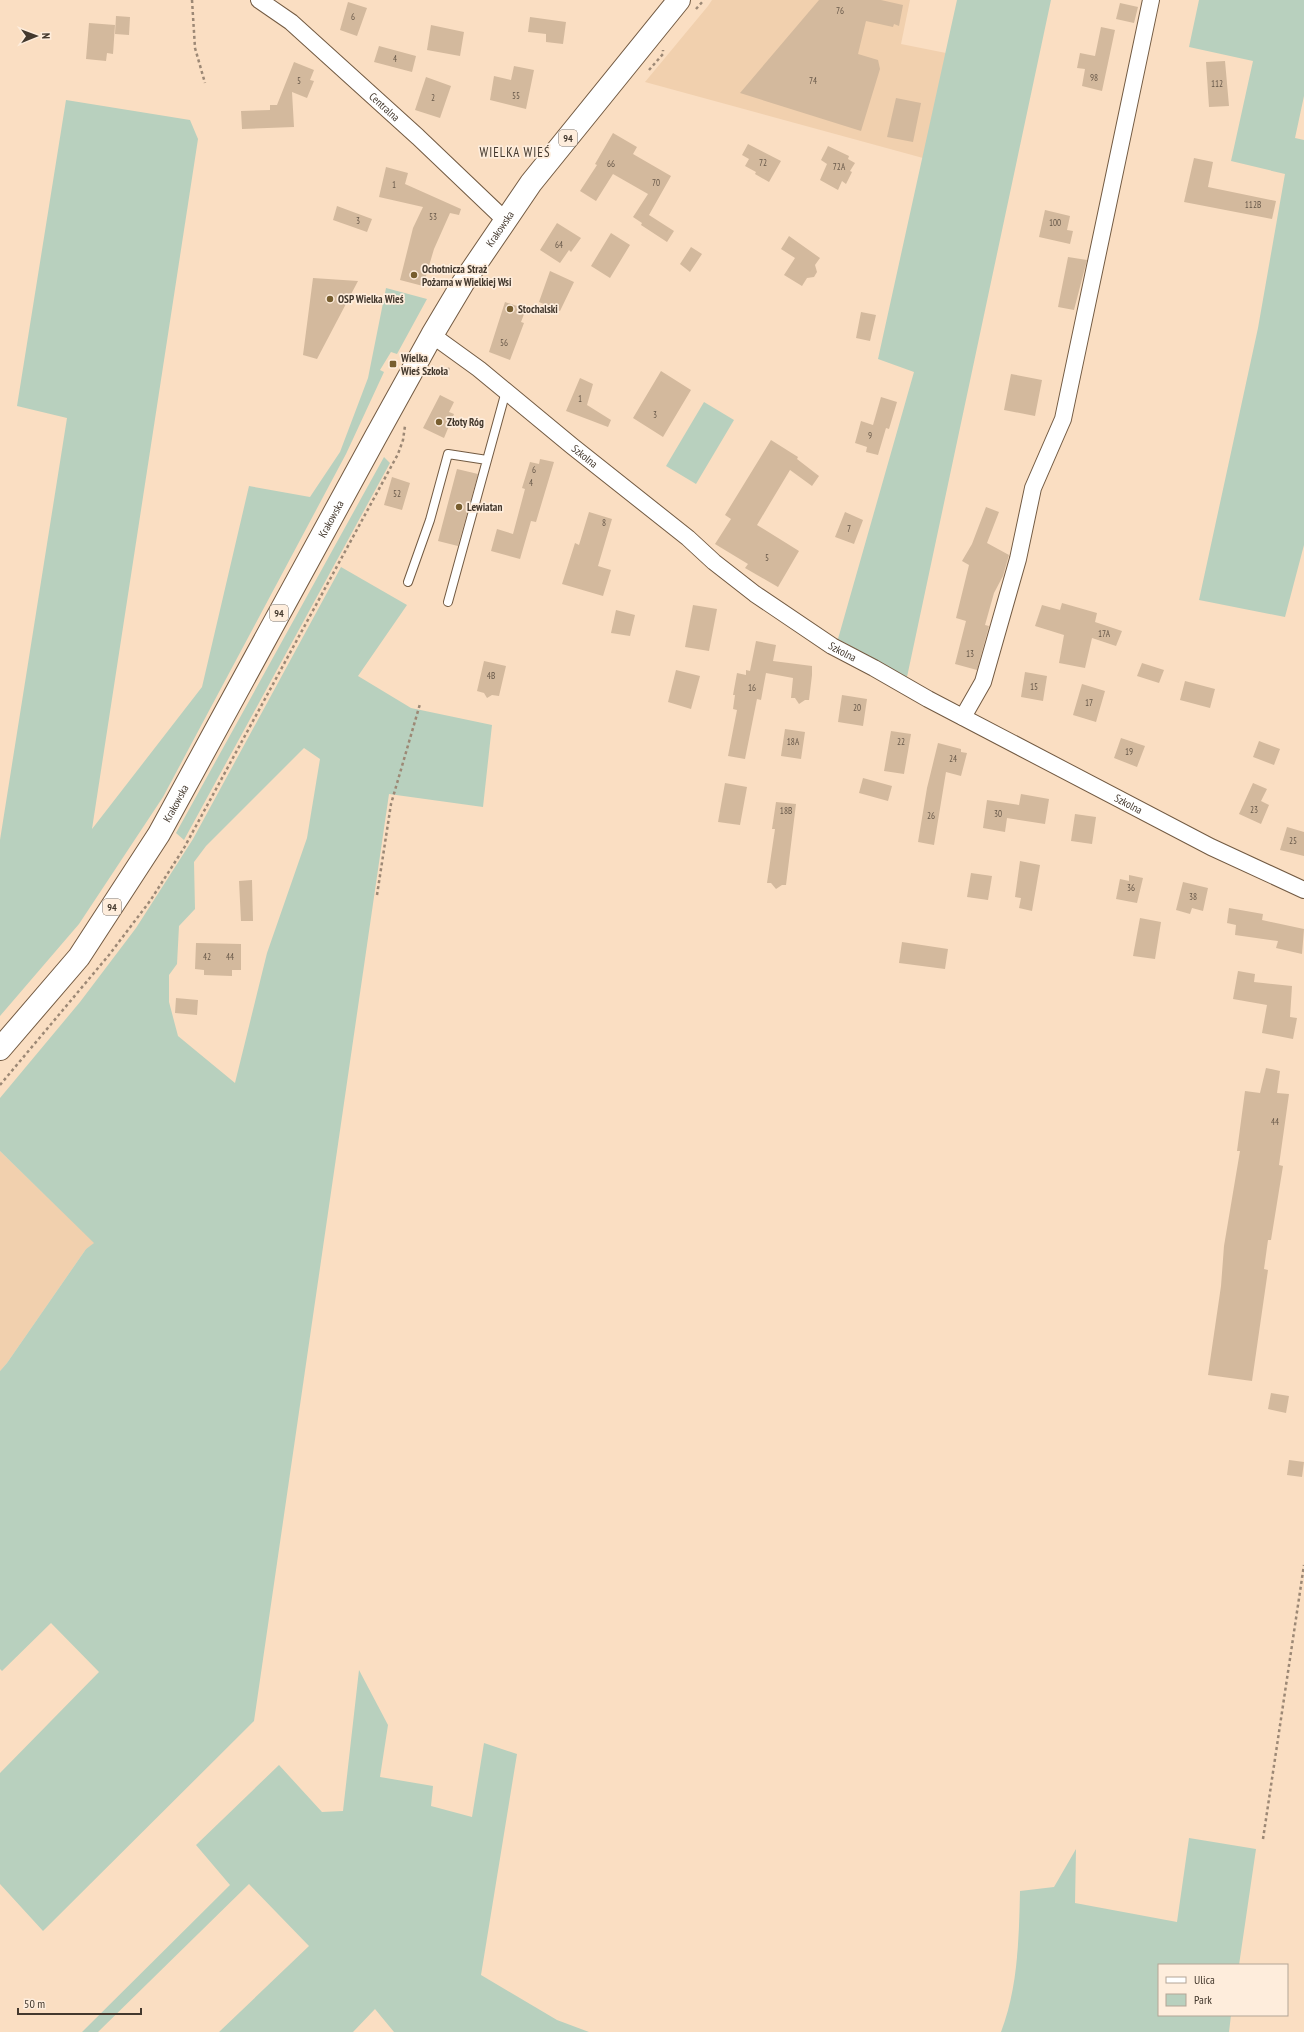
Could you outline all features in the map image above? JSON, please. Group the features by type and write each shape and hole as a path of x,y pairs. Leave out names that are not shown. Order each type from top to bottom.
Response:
{"main road":[{"name":"Krakowska","path":"0,1049 79,957 159,834 432,335 505,220 531,183 687,6"}],"street":[{"name":"Centralna","path":"259,0 291,22 418,137 505,220"},
{"path":"963,717 983,682 1018,559 1034,488 1063,419 1151,0"},
{"name":"Szkolna","path":"432,335 506,391 755,594 832,646 963,717 1211,847 1304,890"}],"lane":[{"path":"448,602 506,391"},
{"path":"408,582 430,520 448,454 487,460"}],"path":[{"path":"192,0 195,48 205,83"},
{"path":"687,6 704,0"},
{"path":"645,75 663,54 663,50 666,45"},
{"path":"431,376 438,369 458,369"},
{"path":"398,454 403,440 405,423"},
{"path":"377,895 390,804 420,704"},
{"path":"1263,1839 1304,1565"}],"shaded area":[{"path":"712,0 910,0 901,44 946,53 923,158 645,82"},
{"path":"0,1151 95,1243 86,1249 0,1371"}],"green space":[{"path":"957,0 1051,0 907,677 838,639 914,372 878,359"},
{"path":"1199,0 1304,0 1304,96 1295,138 1304,140 1304,545 1285,617 1199,600 1258,328 1285,174 1231,161 1253,61 1189,47"},
{"path":"66,100 190,120 198,139 92,829 202,687 249,486 310,497 340,452 368,378 386,288 427,299 397,354 391,352 380,370 384,372 346,454 163,797 79,924 0,1016 0,840 67,418 17,406"},
{"path":"704,402 734,420 696,484 666,466"},
{"path":"384,457 390,463 184,840 176,833"},
{"path":"341,567 407,605 358,676 411,708 492,725 483,807 389,794 254,1721 43,1931 0,1884 0,1773 99,1672 51,1623 2,1671 0,1669 0,1371 86,1249 94,1243 0,1151 0,1098 80,1002 136,928 193,839","holes":["304,748 320,759 307,838 267,953 235,1083 178,1036 169,1002 169,975 177,964 179,926 195,909 194,862 206,846"]},
{"path":"359,1670 388,1725 380,1777 433,1786 431,1806 472,1817 484,1743 517,1754 481,1975 557,2020 589,2032 394,2032 375,2009 353,2032 219,2032 309,1946 249,1884 98,2032 82,2032 230,1885 196,1845 279,1765 322,1812 343,1811"},
{"path":"1189,1838 1256,1849 1239,1964 1158,1964 1158,2016 1231,2016 1229,2032 1001,2032 1007,2015 1014,1980 1018,1945 1020,1891 1054,1887 1076,1849 1075,1903 1177,1922"}],"building":[{"path":"819,0 881,0 903,5 899,26 894,24 893,27 866,21 858,54 878,60 880,69 861,131 740,93"},
{"path":"348,2 367,8 357,36 340,30"},
{"path":"1120,3 1138,7 1134,23 1116,19"},
{"path":"116,16 130,17 129,35 115,34"},
{"path":"530,17 566,22 563,44 546,42 546,34 528,32"},
{"path":"89,23 115,25 113,54 107,53 106,61 86,59"},
{"path":"431,25 464,32 460,56 427,50"},
{"path":"1101,27 1115,30 1102,91 1082,86 1085,69 1077,68 1080,53 1095,56"},
{"path":"379,46 416,56 412,72 374,62"},
{"path":"1225,61 1229,106 1209,107 1206,62"},
{"path":"294,62 314,70 310,80 314,81 307,98 292,92 294,127 242,129 241,111 270,110 270,105 277,105"},
{"path":"514,66 534,70 526,109 490,100 494,76 511,80"},
{"path":"426,77 451,86 440,118 415,110"},
{"path":"896,98 921,103 913,142 887,137"},
{"path":"613,133 637,147 633,154 671,176 649,215 674,231 667,242 641,225 642,223 633,217 648,194 613,174 596,201 580,191 597,165 595,164"},
{"path":"748,144 781,161 769,182 745,166 749,159 742,155"},
{"path":"828,146 849,156 848,159 855,163 850,171 852,172 846,184 842,181 838,190 820,180 827,164 821,160"},
{"path":"1194,158 1213,162 1208,187 1276,201 1272,219 1184,202"},
{"path":"386,167 408,173 405,184 461,209 459,215 450,213 434,249 423,286 400,280 413,228 423,207 379,197"},
{"path":"337,206 372,219 367,232 333,220"},
{"path":"1045,210 1070,216 1067,230 1073,231 1070,244 1039,237"},
{"path":"557,223 581,238 571,252 569,250 560,263 540,250"},
{"path":"611,233 630,245 610,278 591,266"},
{"path":"789,236 820,258 815,265 817,272 814,277 807,278 802,286 784,275 795,258 781,249"},
{"path":"691,247 702,254 690,272 680,264"},
{"path":"1068,257 1087,260 1074,310 1058,307"},
{"path":"550,271 574,282 560,311 539,302"},
{"path":"313,278 358,281 317,359 303,355"},
{"path":"505,302 526,309 521,322 524,323 510,360 489,352"},
{"path":"861,312 876,315 870,341 856,338"},
{"path":"661,371 691,390 663,437 633,418"},
{"path":"1011,374 1042,380 1035,416 1004,410"},
{"path":"580,378 593,384 587,405 611,420 608,427 566,411"},
{"name":"Złoty Róg","path":"440,395 454,402 449,412 454,414 444,438 423,428"},
{"path":"881,397 897,402 889,429 886,428 878,455 866,452 867,447 855,443 861,421 873,425"},
{"path":"771,440 798,457 797,459 819,476 812,486 790,470 757,525 799,551 778,587 745,568 748,564 715,544 731,519 725,515"},
{"path":"540,459 554,462 536,522 531,521 520,559 491,551 497,529 513,534 525,489 522,488 530,462 539,464"},
{"name":"Lewiatan","path":"457,469 478,474 458,546 438,541"},
{"path":"392,477 410,483 402,510 384,505"},
{"path":"986,507 999,512 987,543 1009,555 1003,576 994,593 985,625 989,626 977,670 955,664 966,621 956,618 969,565 962,561 972,544"},
{"path":"589,512 612,519 598,566 611,570 603,596 562,584 575,543 579,545"},
{"path":"845,512 863,520 854,544 835,537"},
{"path":"1062,603 1097,613 1095,622 1122,631 1116,646 1092,638 1085,668 1059,663 1064,635 1035,626 1042,605 1060,610"},
{"path":"693,605 717,609 709,651 685,647"},
{"path":"616,610 635,615 630,636 611,633"},
{"path":"756,641 776,645 773,661 812,666 812,675 809,700 805,700 799,704 795,698 791,698 793,678 766,673 761,700 757,699 745,759 728,756 737,710 733,709 735,695 733,695 737,673 746,675 746,670 750,671"},
{"path":"484,661 506,666 499,696 492,695 487,698 484,693 477,691"},
{"path":"1142,663 1164,670 1159,683 1137,676"},
{"path":"676,670 700,676 691,709 668,702"},
{"path":"1025,672 1047,676 1043,701 1021,697"},
{"path":"1185,681 1215,689 1210,708 1180,700"},
{"path":"1082,684 1105,691 1096,722 1073,715"},
{"path":"842,695 867,699 863,726 838,722"},
{"path":"785,729 805,732 801,759 781,756"},
{"path":"891,731 911,734 904,774 884,771"},
{"path":"1121,738 1145,746 1137,767 1114,758"},
{"path":"1259,741 1280,749 1274,765 1253,757"},
{"path":"938,743 961,749 961,752 967,753 961,776 946,772 934,845 918,842 927,788"},
{"path":"863,778 892,786 888,801 859,793"},
{"path":"725,783 747,787 740,825 718,822"},
{"path":"1253,783 1267,789 1261,801 1269,805 1261,824 1239,814"},
{"path":"1021,794 1049,799 1045,824 1007,818 1005,832 983,828 987,800 1019,805"},
{"path":"776,802 796,804 786,885 782,885 776,889 771,883 767,883 775,829 772,829"},
{"path":"1075,814 1096,817 1092,844 1071,841"},
{"path":"1287,827 1304,832 1304,856 1280,850"},
{"path":"1020,861 1040,865 1032,911 1019,908 1021,898 1015,897"},
{"path":"971,873 992,876 988,900 967,897"},
{"path":"1129,875 1143,878 1137,903 1116,899 1120,879 1129,881"},
{"path":"252,880 253,921 241,921 239,881"},
{"path":"1183,882 1208,888 1203,911 1192,908 1190,914 1176,910"},
{"path":"1229,908 1263,914 1262,920 1304,929 1302,954 1276,948 1278,941 1235,935 1236,925 1227,923"},
{"path":"1140,918 1161,922 1155,959 1133,956"},
{"path":"902,942 948,949 945,969 899,963"},
{"path":"196,943 241,944 241,970 232,970 232,976 204,975 204,970 195,969"},
{"path":"1238,971 1255,974 1254,982 1292,986 1290,1017 1297,1018 1293,1039 1262,1033 1267,1005 1233,999"},
{"path":"176,998 198,1000 197,1015 175,1013"},
{"path":"1266,1068 1280,1071 1277,1093 1289,1094 1279,1165 1283,1166 1271,1240 1268,1240 1264,1269 1268,1270 1252,1381 1208,1375 1221,1286 1224,1246 1240,1151 1237,1151 1245,1091 1260,1093"},
{"path":"1271,1393 1289,1396 1286,1413 1268,1409"},
{"path":"1289,1460 1304,1462 1302,1477 1287,1475"}],"place":[{"name":"Ochotnicza Straż Pożarna w Wielkiej Wsi","path":"414,275"},
{"name":"OSP Wielka Wieś","path":"330,299"},
{"name":"Stochalski","path":"510,309"},
{"name":"Wielka Wieś Szkoła","path":"393,364"},
{"name":"Złoty Róg","path":"439,422"},
{"name":"Lewiatan","path":"459,507"}],"district":[{"name":"WIELKA WIEŚ","path":"515,152"}]}
